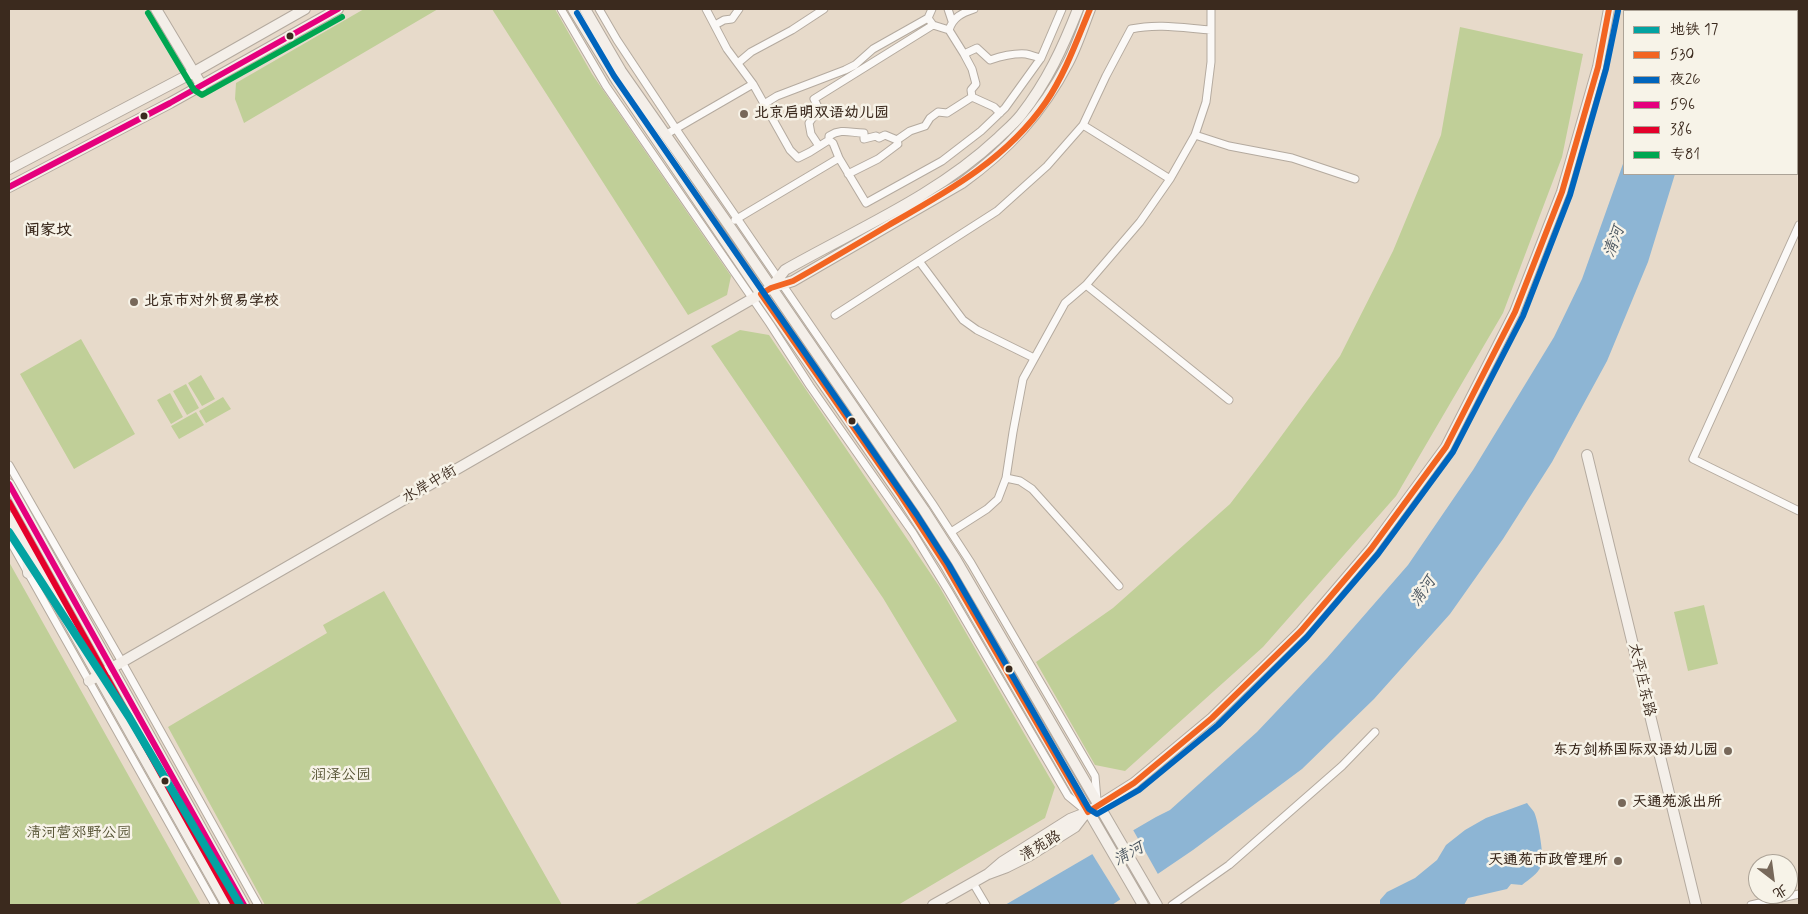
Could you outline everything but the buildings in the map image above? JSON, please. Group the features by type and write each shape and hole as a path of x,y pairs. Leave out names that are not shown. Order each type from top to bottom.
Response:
{"street":[{"path":"156,9 202,86"},
{"path":"9,169 194,72 305,9"},
{"path":"9,187 202,86 338,9"},
{"path":"560,9 606,86 901,496 945,564 1143,905"},
{"path":"573,9 617,81 757,297"},
{"path":"585,9 621,72 728,224 924,510 956,560 1157,905"},
{"path":"599,9 622,48 971,563 1095,776 1098,806"},
{"path":"706,9 727,49 752,84 790,150 798,158 830,140"},
{"path":"715,25 724,20 732,19 739,9"},
{"path":"738,62 750,52 792,30 824,9"},
{"path":"764,104 777,96 855,65 873,49 928,18 932,9"},
{"path":"948,9 952,21"},
{"path":"949,30 952,21 962,13 974,9"},
{"path":"897,140 885,135 879,138 876,136 864,139 864,133 845,130 829,136 839,158 866,203 942,161 981,131 1000,113 1017,93 1041,58 1062,9"},
{"name":"水岸中街","path":"781,282 785,270 944,182 983,152 1020,116 1036,95 1061,52 1078,9"},
{"name":"水岸中街","path":"89,681 781,282 793,281 950,190 985,166 1010,143 1046,101 1069,61 1090,9"},
{"path":"951,532 987,509 998,499 1006,478 1023,379 1065,303 1086,285 1140,222 1170,180 1195,135 1206,102 1212,62 1211,9"},
{"name":"清苑路","path":"933,905 988,874 1002,862 1134,783 1212,718 1301,631 1371,549 1446,448 1515,312 1562,192 1598,67 1609,9"},
{"path":"928,18 933,25 949,30 964,54 972,69 976,84 971,90 972,97"},
{"path":"819,146 811,134 809,123 819,109 814,99 933,25"},
{"path":"835,315 997,211 1047,166 1083,125 1131,29 1161,25 1211,30"},
{"path":"964,54 977,48 990,60 1005,55 1017,54 1028,54 1041,58"},
{"path":"665,135 752,84"},
{"path":"972,97 994,107 1000,113"},
{"path":"848,174 878,159 898,144 897,140 910,131 925,126 930,118 938,112 947,113 972,97"},
{"path":"1083,125 1170,180"},
{"path":"1195,135 1229,146 1292,158 1356,179"},
{"path":"728,224 839,158"},
{"path":"1799,225 1693,459 1799,511"},
{"path":"919,261 963,320 977,330 1034,358"},
{"path":"1086,285 1229,400"},
{"name":"太平庄东路","path":"1588,454 1696,905"},
{"path":"9,465 258,905"},
{"path":"1006,478 1020,481 1032,489 1119,586"},
{"path":"9,484 244,905"},
{"path":"9,517 227,905"},
{"path":"9,539 215,905"},
{"path":"27,549 28,573"},
{"path":"1172,905 1229,865 1342,766 1375,732"},
{"path":"973,883 986,905"},
{"path":"1751,905 1799,894"}],"green space":[{"path":"364,9 438,9 244,123 235,99 236,83"},
{"path":"492,9 555,9 592,74 731,276 727,295 688,315"},
{"path":"1460,27 1583,54 1562,157 1503,313 1396,496 1263,647 1125,771 1095,765 1036,662 1113,608 1230,504 1340,356 1393,251 1441,135"},
{"path":"740,330 769,335 939,586 1055,787 1045,818 898,905 634,905 957,721 883,598 711,346"},
{"path":"81,339 135,434 74,469 20,374"},
{"path":"201,375 215,399 202,406 188,383"},
{"path":"186,384 199,408 187,415 173,391"},
{"path":"170,393 183,417 171,424 157,400"},
{"path":"223,397 231,409 206,423 199,411"},
{"path":"196,412 204,425 179,439 171,426"},
{"name":"清河营郊野公园","path":"9,562 201,905 9,905"},
{"name":"润泽公园","path":"384,591 562,905 265,905 168,727 327,633 323,625"},
{"path":"1704,605 1718,664 1688,671 1674,612"}],"water":[{"name":"清河","path":"1623,164 1623,175 1675,175 1648,262 1607,361 1552,462 1503,539 1450,614 1374,699 1302,769 1193,850 1112,905 1005,905 1170,810 1257,732 1327,658 1408,565 1473,470 1554,337 1582,279"},
{"path":"1527,803 1534,812 1537,823 1542,848 1542,862 1538,872 1522,885 1511,884 1507,889 1468,898 1464,905 1380,905 1380,900 1387,892 1415,878 1437,860 1446,845 1465,830 1486,818"}],"pier":[{"path":"1132,828 1159,876 1122,902 1091,852"}],"metro line":[{"name":"17","path":"9,532 129,717 240,905"}],"transit line":[{"name":"596","path":"9,187 170,103 338,9"},
{"name":"530","path":"1090,9 1053,91 1013,141 975,172 933,200 793,281 771,288 761,294 901,496 945,564 1088,812 1134,783 1212,718 1301,631 1371,549 1446,447 1515,312 1562,192 1598,67 1609,9"},
{"name":"夜26","path":"577,13 614,76 917,515 949,565 1089,809 1097,814 1139,790 1218,725 1307,637 1378,554 1453,452 1523,316 1570,195 1606,69 1618,11"},
{"name":"专81","path":"148,13 194,90 202,95 342,17"},
{"name":"596","path":"9,484 244,905"},
{"name":"386","path":"9,502 234,905"}],"place":[{"name":"北京启明双语幼儿园","path":"744,114"},
{"name":"北京市对外贸易学校","path":"134,302"},
{"name":"东方剑桥国际双语幼儿园","path":"1728,751"},
{"name":"天通苑派出所","path":"1622,803"},
{"name":"天通苑市政管理所","path":"1618,861"}],"district":[{"name":"闻家坟","path":"48,232"}]}
